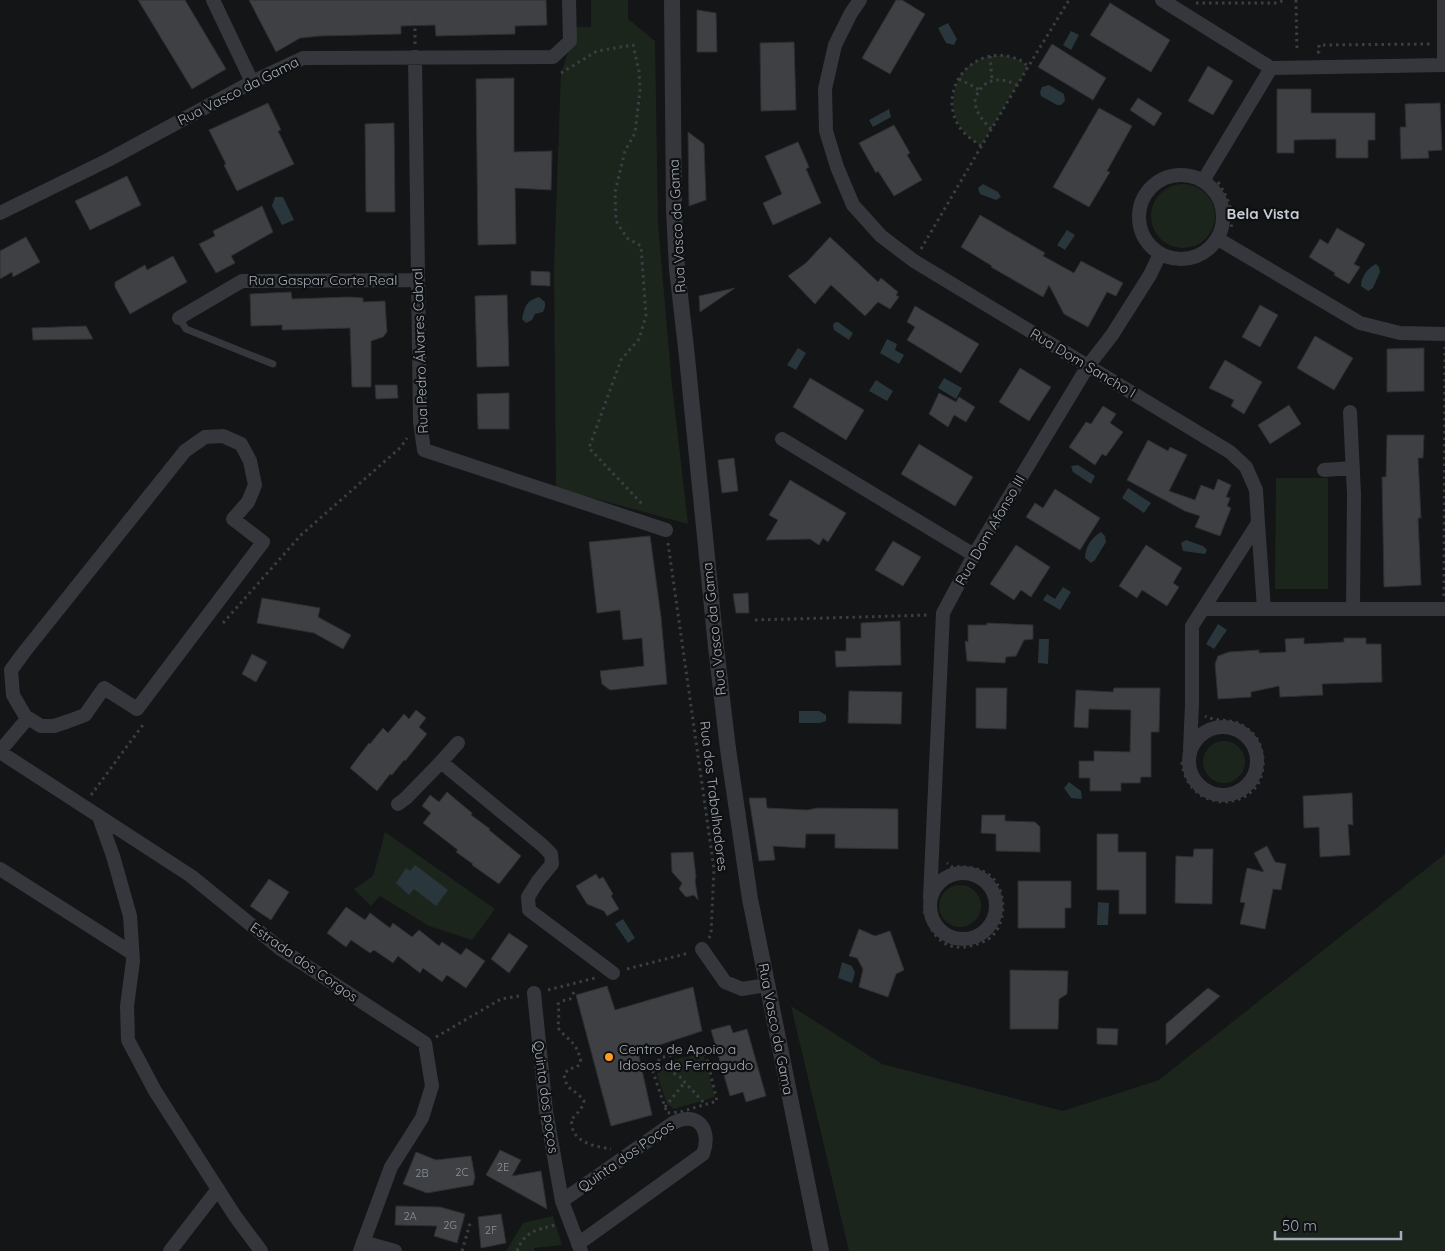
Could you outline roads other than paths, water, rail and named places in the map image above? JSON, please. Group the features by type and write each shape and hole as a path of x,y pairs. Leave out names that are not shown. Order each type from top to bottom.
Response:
{"street":[{"path":"213,0 252,82"},
{"name":"Rua Vasco da Gama","path":"0,213 108,160 252,82 303,58 553,57 570,41 569,0"},
{"name":"Rua Vasco da Gama","path":"672,0 676,269 728,749 750,899 821,1251"},
{"name":"Rua Dom Sancho I","path":"860,0 851,13 835,45 826,89 826,131 837,167 853,205 881,236 914,260 1230,452 1246,467 1256,490 1264,609"},
{"path":"1162,0 1271,68 1444,65 1444,0"},
{"name":"Rua Pedro Álvares Cabral","path":"415,57 420,422 424,450 666,530"},
{"path":"1203,181 1271,68"},
{"path":"1172,176 1188,176 1203,181 1210,186 1220,199 1224,214 1222,230 1218,239 1200,255 1186,259 1172,258 1160,254 1150,246 1143,234 1139,220 1141,205 1150,189 1172,176"},
{"path":"1218,239 1360,324 1400,333 1445,334"},
{"name":"Rua Dom Afonso III","path":"926,902 933,843 943,613 974,555 1088,366 1112,335 1150,275 1160,254"},
{"name":"Rua Gaspar Corte Real","path":"179,318 242,281 418,280"},
{"path":"1350,412 1354,494 1353,609"},
{"path":"0,752 27,719 25,716 13,694 11,670 25,650 184,451 205,437 223,436 241,444 250,461 255,485 248,502 233,519 263,542 136,709 104,688 85,715 54,726 41,726 25,716"},
{"path":"782,439 974,555"},
{"path":"1324,470 1353,468"},
{"path":"1186,753 1200,735 1213,728 1225,727 1237,730 1247,736 1256,751 1258,762 1256,772 1250,783 1241,791 1230,796 1211,794 1198,786 1191,776 1186,753 1192,704 1192,626 1258,524"},
{"path":"1203,609 1445,609"},
{"path":"1192,704 1200,723 1213,728"},
{"path":"398,804 458,743"},
{"name":"Estrada dos Corgos","path":"0,752 191,876 282,950 425,1043 432,1086 422,1118 391,1167 362,1246"},
{"path":"441,762 551,854 552,864 528,897 529,910 613,973"},
{"path":"99,817 113,856 130,916 133,961 127,1006 128,1040 154,1091 235,1216 261,1251"},
{"path":"933,843 940,870 952,875"},
{"path":"0,869 132,953"},
{"path":"964,873 984,880 996,901 992,922 985,931 976,937 965,939 956,939 946,935 937,928 931,918 926,902 934,888 943,879 964,873"},
{"path":"702,949 725,982 742,989 767,985"},
{"name":"Quinta dos poços","path":"534,993 546,1111 562,1201"},
{"name":"Quinta dos Poços","path":"682,1118 690,1118 699,1123 705,1130 707,1144 703,1154 579,1247 562,1201 673,1122 682,1118"},
{"path":"170,1251 218,1189"},
{"path":"362,1246 395,1251"}],"lane":[{"path":"179,318 186,329 273,364"}],"place":[{"name":"Centro de Apoio a Idosos de Ferragudo","path":"609,1057"}],"district":[{"name":"Bela Vista","path":"1263,213"}]}
